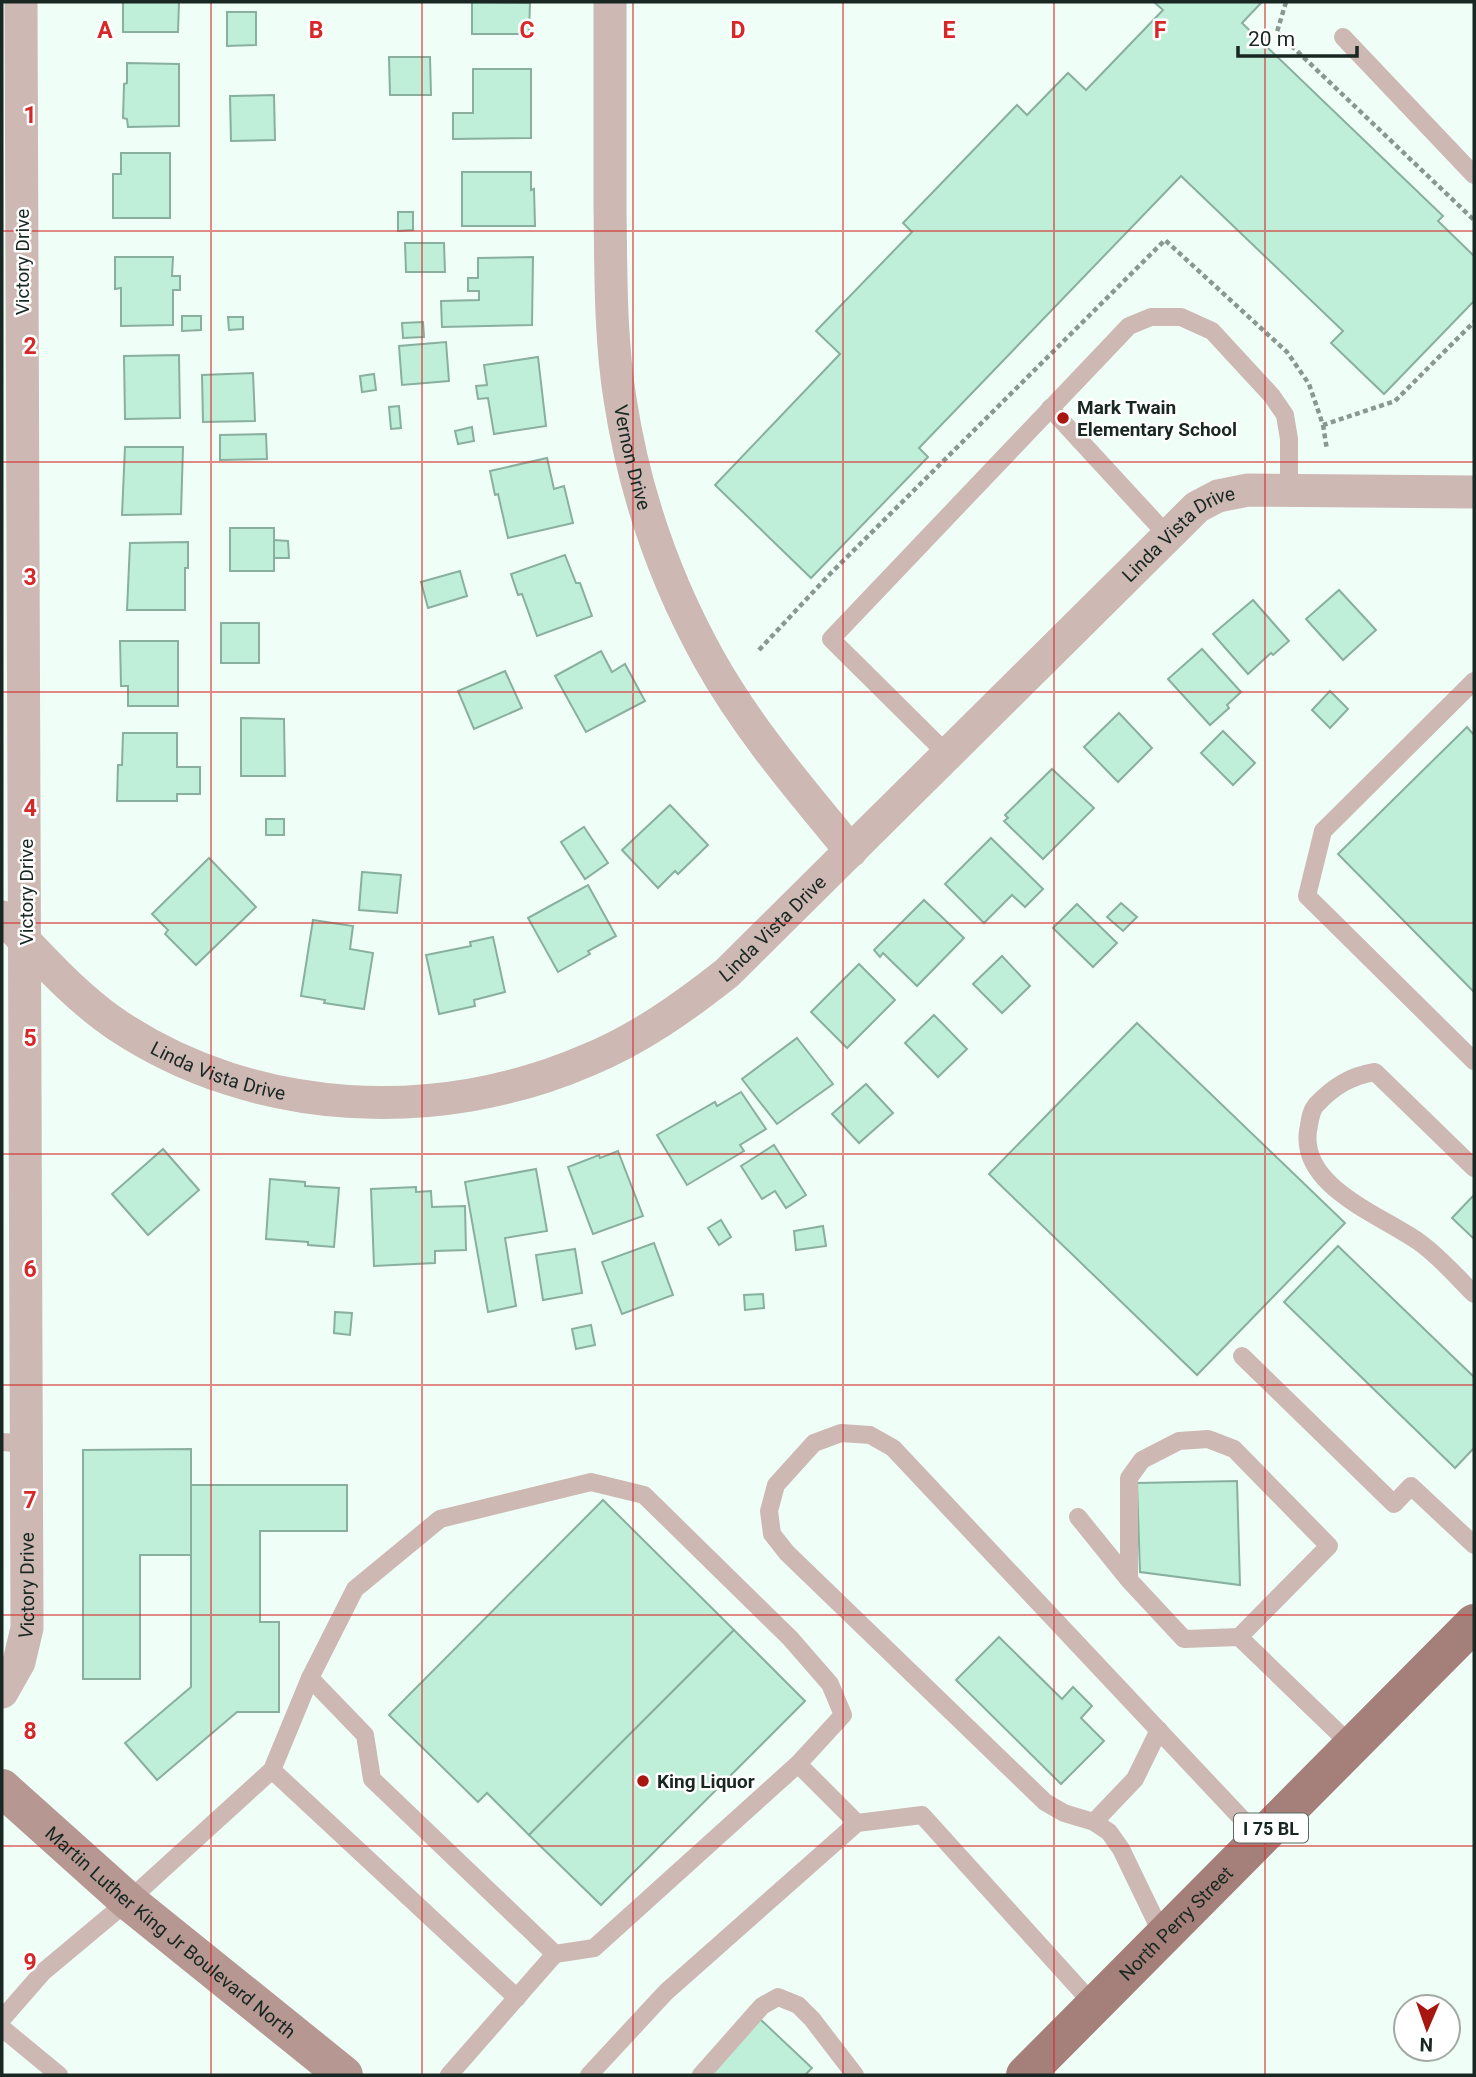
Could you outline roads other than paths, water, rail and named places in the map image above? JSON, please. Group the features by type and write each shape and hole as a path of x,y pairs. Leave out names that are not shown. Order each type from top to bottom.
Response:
{"main road":[{"name":"North Perry Street","path":"1025,2075 1474,1623"},
{"name":"Martin Luther King Jr Boulevard North","path":"2,1788 128,1901 344,2075"}],"street":[{"name":"Victory Drive","path":"2,1692 19,1662 27,1628 14,1443 26,941 21,2"},
{"name":"Vernon Drive","path":"610,2 613,338 625,424 644,505 664,564 685,612 724,685 779,764 851,851"},
{"name":"Linda Vista Drive","path":"2,917 94,1008 137,1038 196,1067 246,1084 319,1098 374,1103 477,1095 545,1077 591,1059 650,1028 727,973 1189,512 1219,496 1248,491 1474,492"}],"lane":[{"path":"1343,37 1474,175"},
{"path":"947,754 831,639 1129,326 1151,317 1181,317 1212,331 1272,396 1284,415 1289,439 1289,491"},
{"path":"1050,408 1167,536"},
{"path":"1474,681 1324,831 1307,896 1474,1061"},
{"path":"1474,1168 1375,1072 1356,1075 1329,1091 1311,1111 1307,1141 1313,1166 1336,1190 1421,1243 1474,1294"},
{"path":"1242,1356 1394,1504 1411,1486 1474,1545"},
{"path":"1163,1936 1121,1849 1109,1832 1094,1822 1064,1813 1045,1802 787,1553 772,1534 769,1511 776,1485 814,1443 841,1433 870,1434 893,1448 1260,1838"},
{"path":"1078,1517 1129,1580 1184,1640 1239,1637 1329,1546 1234,1449 1208,1439 1179,1441 1142,1460 1129,1478 1129,1580"},
{"path":"2,2019 43,1972 128,1901 272,1770 310,1678 355,1589 440,1519 591,1482 644,1495 790,1638 830,1684 843,1715 798,1763 594,1948 555,1954 449,2075"},
{"path":"1239,1637 1352,1746"},
{"path":"310,1678 365,1735 372,1779 555,1954"},
{"path":"1094,1822 1135,1779 1159,1730"},
{"path":"798,1763 857,1823"},
{"path":"272,1770 517,1997"},
{"path":"589,2075 666,1992 857,1823 922,1815 1094,2005"},
{"path":"701,2075 762,2006 778,1997 798,2005 812,2019 855,2075"},
{"path":"2,2028 59,2075"}],"place":[{"name":"Mark Twain Elementary School","path":"1063,418"},
{"name":"King Liquor","path":"643,1781"}]}
